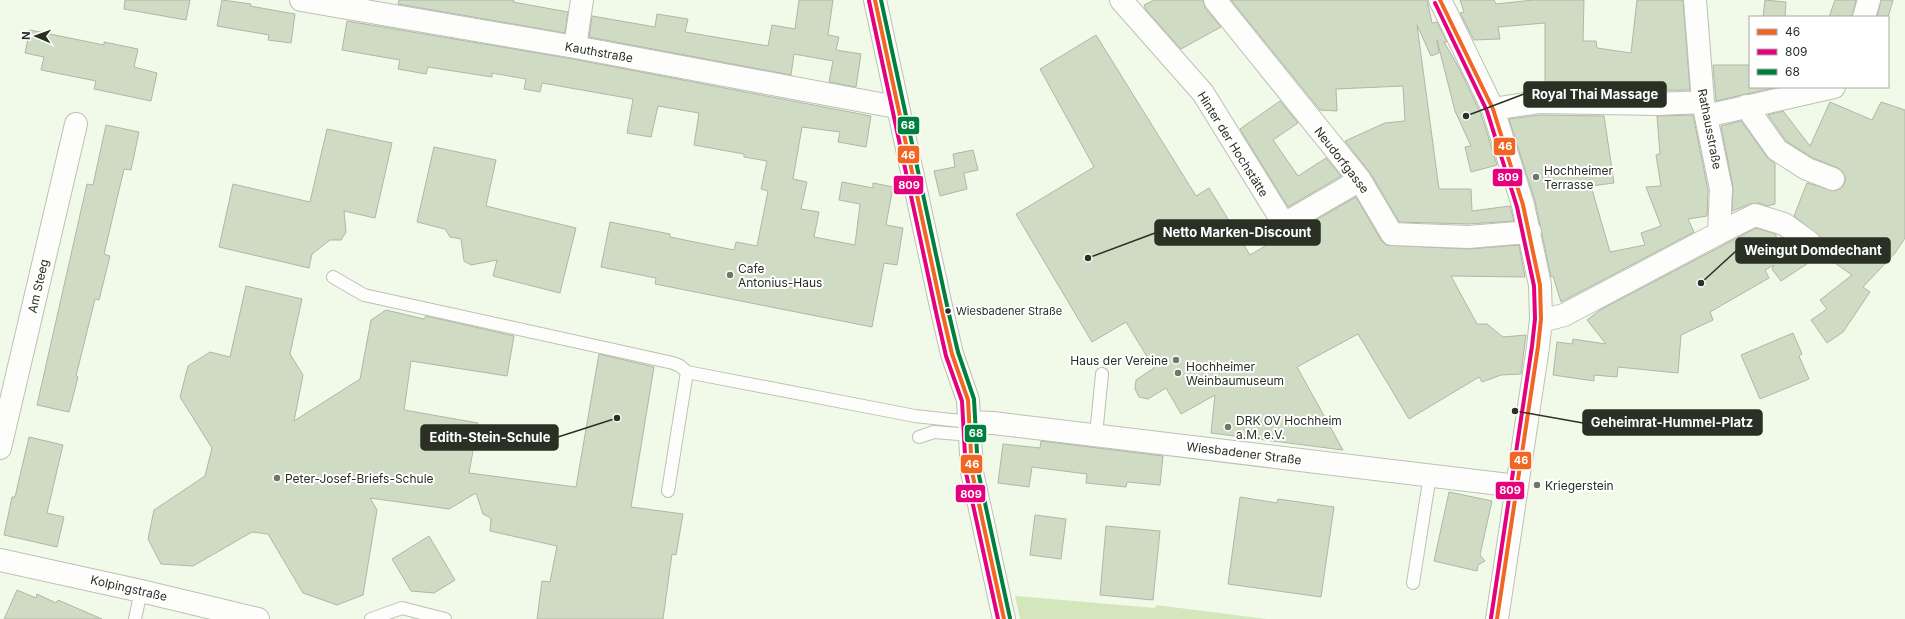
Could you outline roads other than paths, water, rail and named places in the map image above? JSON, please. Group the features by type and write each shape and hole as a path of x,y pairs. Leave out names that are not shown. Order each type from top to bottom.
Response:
{"street":[{"name":"Kauthstraße","path":"301,0 324,2 575,47 896,107"},
{"path":"575,47 582,0"},
{"path":"875,0 896,107 952,354 968,400 971,429 972,472 1004,619"},
{"name":"Hinter der Hochstätte","path":"1121,0 1203,93 1284,224 1360,180"},
{"name":"Neudorfgasse","path":"1214,0 1360,180 1392,234 1468,237 1530,232"},
{"path":"1440,0 1493,110 1530,232 1540,285 1541,319 1497,619"},
{"name":"Rathausstraße","path":"1695,0 1704,109 1721,189 1720,233"},
{"path":"1864,16 1870,0"},
{"path":"1493,110 1539,102 1658,104 1704,109 1746,106 1829,88"},
{"path":"1746,106 1776,150 1807,169 1833,179"},
{"name":"Am Steeg","path":"0,448 76,124"},
{"path":"1541,319 1549,319 1564,314 1755,215 1784,224 1808,242"},
{"name":"Wiesbadener Straße","path":"971,429 993,423 1517,486"},
{"name":"Kolpingstraße","path":"0,560 141,591 258,619"}],"lane":[{"path":"334,277 364,295 673,363 680,366 687,372 915,416 971,429"},
{"path":"668,491 687,372"},
{"path":"1096,435 1102,374"},
{"path":"919,437 934,432 971,429"},
{"path":"1413,583 1430,475"},
{"path":"135,619 141,591"},
{"path":"371,619 402,608 445,619"}],"place":[{"name":"Royal Thai Massage","path":"1466,116"},
{"name":"Hochheimer Terrasse","path":"1536,177"},
{"name":"Netto Marken-Discount","path":"1088,258"},
{"name":"Cafe Antonius-Haus","path":"730,275"},
{"name":"Weingut Domdechant","path":"1701,283"},
{"name":"Wiesbadener Straße","path":"948,311"},
{"name":"Haus der Vereine","path":"1176,360"},
{"name":"Hochheimer Weinbaumuseum","path":"1178,373"},
{"name":"Geheimrat-Hummel-Platz","path":"1515,411"},
{"name":"Edith-Stein-Schule","path":"617,418"},
{"name":"DRK OV Hochheim a.M. e.V.","path":"1228,427"},
{"name":"Peter-Josef-Briefs-Schule","path":"277,478"},
{"name":"Kriegerstein","path":"1537,485"}]}
